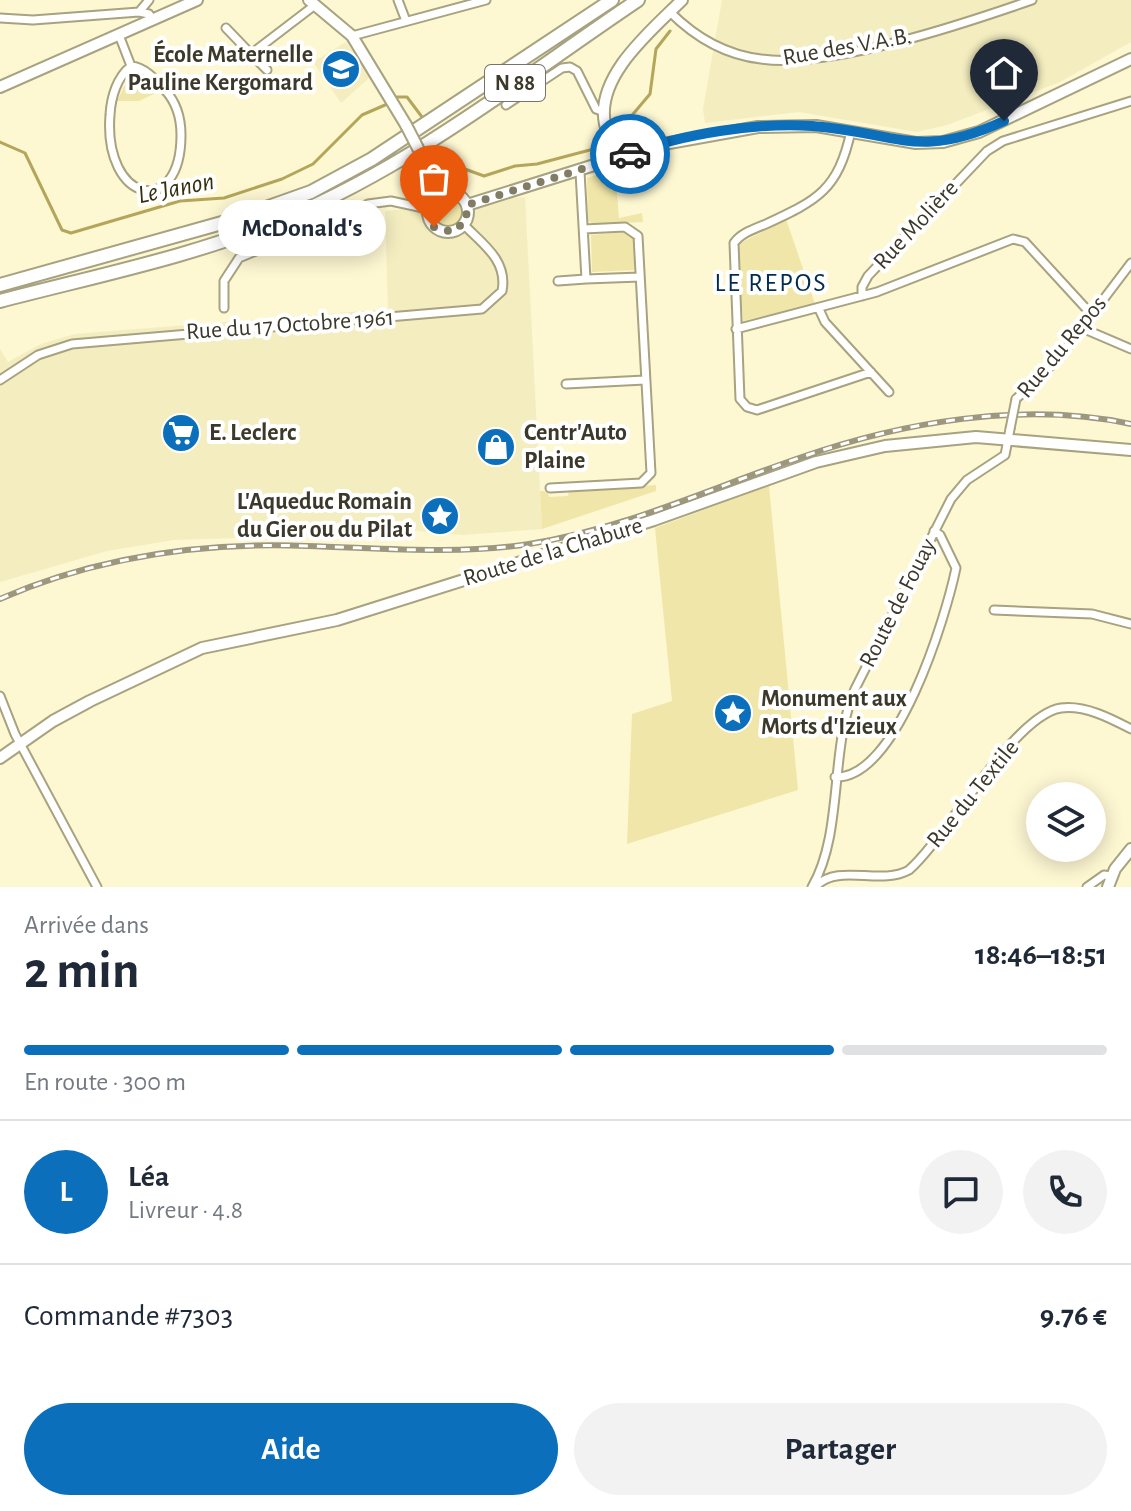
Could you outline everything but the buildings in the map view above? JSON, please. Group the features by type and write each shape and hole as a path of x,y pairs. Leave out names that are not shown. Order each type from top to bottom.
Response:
{"highway":[{"name":"N 88","path":"0,285 229,221 311,192 381,153 612,0"},
{"name":"N 88","path":"0,301 231,238 287,217 390,163 638,0"}],"main road":[{"path":"0,87 197,0"},
{"path":"620,159 607,131 604,112 607,91 617,73 682,0"},
{"path":"312,2 352,36 406,125 441,194"},
{"path":"467,205 658,145 758,127 796,125 916,143 969,136 1131,59"},
{"path":"453,193 467,205 468,216 464,225 452,232 439,231 430,222 428,209 441,194 453,193"},
{"name":"Route de la Chabure","path":"0,758 53,721 128,681 215,644 337,620 654,520 816,462 915,442 1010,434 1131,450"},
{"path":"1109,881 1131,849"}],"street":[{"path":"139,12 149,0"},
{"path":"398,0 406,21"},
{"path":"352,36 486,0"},
{"name":"Rue des V.A.B.","path":"670,12 721,48 780,61 927,33 1032,0"},
{"path":"251,54 312,2"},
{"path":"0,18 33,20 139,12 149,14 153,20"},
{"path":"226,28 267,70"},
{"path":"119,35 131,66"},
{"path":"131,66 140,68 159,83 170,95 179,116 181,143 177,164 167,180 153,190 139,190 127,183 111,144 113,96 122,75 131,66"},
{"path":"506,105 562,68 570,67 577,71 596,109 604,112"},
{"name":"Rue Molière","path":"862,296 862,287 868,276 979,158 1003,141 1131,101"},
{"path":"851,131 840,172 825,191 802,207 744,234 734,243 740,399 752,409 871,372"},
{"path":"580,172 586,279"},
{"path":"224,308 223,288 227,274 234,263 250,253 368,204 391,201 428,209"},
{"name":"Rue du 17 Octobre 1961","path":"0,380 38,355 72,344 482,309 502,291 503,271 492,254 464,225"},
{"path":"550,488 641,483 649,478 636,231 625,227 584,229"},
{"path":"736,329 862,296 1013,239 1030,247 1092,315"},
{"name":"Rue du Repos","path":"1010,434 1016,399 1022,390 1042,376 1131,263"},
{"path":"558,281 640,277"},
{"path":"819,309 825,322 889,392"},
{"path":"1082,328 1131,349"},
{"path":"566,384 645,380"},
{"name":"Route de Fouay","path":"813,887 824,854 849,702 958,489 1000,459 1010,434"},
{"path":"835,777 847,776 884,747 921,681 956,568 947,547 934,531"},
{"path":"994,610 1092,614 1131,624"},
{"path":"0,696 20,743 97,887"},
{"name":"Rue du Textile","path":"813,887 831,876 891,878 909,870 987,774 1044,713 1058,708 1082,709 1131,729"},
{"path":"1087,887 1106,874 1109,881"}],"shaded area":[{"path":"722,0 1131,0 1131,42 1060,82 947,125 917,132 799,112 705,123 703,109"},
{"name":"École Maternelle Pauline Kergomard","path":"346,42 370,77 341,103 313,62"},
{"path":"131,72 145,77 160,91 139,101 117,101"},
{"path":"793,119 835,122 763,122 632,144 750,122"},
{"path":"615,170 619,218 642,213 643,222 594,224 588,221 587,178"},
{"path":"525,197 542,529 463,535 378,527 319,535 174,540 107,551 0,582 0,349 8,362 41,344 75,334 388,309 385,211"},
{"path":"448,199 457,203 461,212 457,221 448,225 439,221 435,212 439,203"},
{"path":"786,219 815,304 743,321 737,245"},
{"path":"628,232 634,236 634,270 592,272 591,235"},
{"path":"656,485 656,491 542,529 540,491 548,491 549,497 568,496 569,490"},
{"path":"769,486 798,790 627,844 632,714 672,701 655,528"}],"waterway":[{"name":"Le Janon","path":"617,133 650,94 656,49 670,31"},
{"name":"Le Janon","path":"397,97 407,97 422,117"},
{"name":"Le Janon","path":"0,142 25,153 62,230 71,233 180,201 224,198 282,179 313,164 362,115 385,105"},
{"name":"Le Janon","path":"441,150 462,168 484,176 605,146"}],"railway":[{"path":"0,599 74,572 150,555 189,550 268,545 446,550 529,544 599,529 838,445 921,425 1005,415 1090,417 1131,424"}],"way so far":[{"path":"434,227 446,232 459,230 468,216 467,205 630,154"}],"place":[{"name":"École Maternelle Pauline Kergomard","path":"341,69"},
{"name":"McDonald's","path":"434,227"},
{"name":"E. Leclerc","path":"181,433"},
{"name":"Centr'Auto Plaine","path":"496,447"},
{"name":"L'Aqueduc Romain du Gier ou du Pilat","path":"440,516"},
{"name":"Monument aux Morts d'Izieux","path":"733,713"}],"district":[{"name":"LE REPOS","path":"771,283"}],"route":[{"path":"630,154 673,142 776,125 836,128 903,143 928,143 969,136 1004,121"}]}
